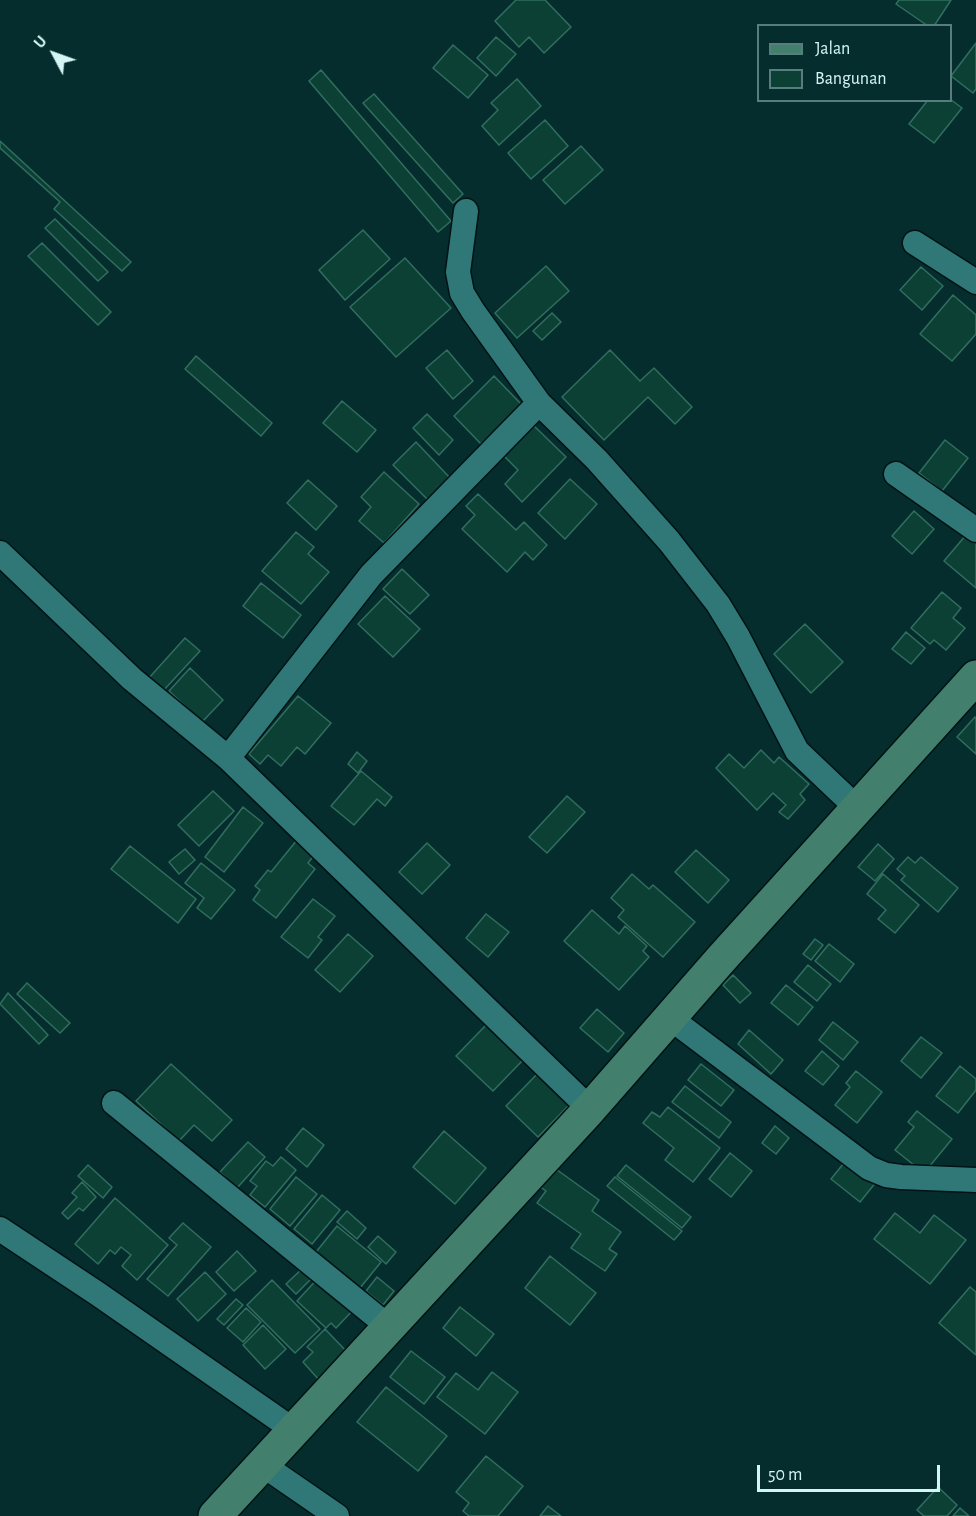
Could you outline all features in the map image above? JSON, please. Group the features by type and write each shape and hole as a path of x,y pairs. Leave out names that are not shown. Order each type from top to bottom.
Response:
{"street":[{"path":"466,211 458,272 462,293 539,403 597,460 669,541 718,604 738,637 797,751 857,808"},
{"path":"915,243 976,282"},
{"path":"228,758 371,575 539,403"},
{"path":"896,474 976,530"},
{"path":"0,553 132,679 228,758 585,1104"},
{"path":"215,1516 389,1327 585,1104 670,1018 976,677"},
{"path":"670,1018 869,1168 886,1175 901,1177 976,1180"},
{"path":"114,1103 389,1327"},
{"path":"0,1229 295,1431"},
{"path":"263,1465 337,1516"}],"building":[{"path":"516,0 545,0 571,27 544,53 529,37 519,47 495,21"},
{"path":"899,0 951,0 935,24 925,24 896,4"},
{"path":"496,37 516,54 496,76 477,58"},
{"path":"976,43 976,89 973,93 952,75"},
{"path":"453,45 488,75 468,98 433,68"},
{"path":"321,70 451,221 438,232 309,81"},
{"path":"517,79 541,106 499,145 482,126 498,110 491,103"},
{"path":"374,94 463,194 453,203 363,103"},
{"path":"952,100 962,108 934,143 909,124 926,102"},
{"path":"545,120 568,146 531,179 508,153"},
{"path":"0,141 131,262 122,271 54,209 60,202 0,148"},
{"path":"581,146 603,170 565,204 543,180"},
{"path":"55,219 108,272 98,281 45,228"},
{"path":"363,230 390,259 345,300 319,270"},
{"path":"42,243 111,312 98,325 28,256"},
{"path":"405,258 451,308 396,357 350,307"},
{"path":"546,266 569,291 517,338 495,313"},
{"path":"921,267 943,286 922,310 900,290"},
{"path":"953,295 976,315 976,334 952,361 920,334"},
{"path":"552,313 561,322 542,340 533,331"},
{"path":"447,350 473,381 453,399 426,368"},
{"path":"610,350 640,381 654,368 692,407 675,424 648,397 604,440 562,397"},
{"path":"196,356 272,423 261,436 185,369"},
{"path":"494,376 522,405 481,444 454,416"},
{"path":"342,401 376,430 357,452 323,423"},
{"path":"427,414 453,440 439,455 413,428"},
{"path":"531,423 566,457 522,502 505,484 518,470 501,453"},
{"path":"945,440 968,458 942,491 919,473"},
{"path":"416,442 451,479 428,500 393,465"},
{"path":"384,472 419,504 384,543 359,521 371,507 361,497"},
{"path":"570,479 597,504 565,539 538,513"},
{"path":"308,480 337,506 316,530 287,503"},
{"path":"478,494 516,530 524,522 547,545 533,560 525,552 507,572 462,529 475,515 466,506"},
{"path":"914,511 934,529 912,554 892,536"},
{"path":"296,532 314,547 308,554 329,572 301,604 262,571"},
{"path":"966,535 976,543 976,588 944,561"},
{"path":"402,569 429,595 410,614 383,589"},
{"path":"261,583 301,615 283,638 243,606"},
{"path":"942,592 961,608 953,618 965,628 946,650 934,640 930,644 911,628"},
{"path":"385,596 420,629 393,657 358,624"},
{"path":"805,624 843,662 811,693 774,654"},
{"path":"906,632 925,648 911,664 892,649"},
{"path":"185,638 200,651 162,692 148,679"},
{"path":"190,668 223,700 202,722 169,691"},
{"path":"298,696 331,723 305,754 297,747 281,766 268,755 260,764 249,754"},
{"path":"976,718 976,754 957,737"},
{"path":"761,750 774,763 779,757 809,784 800,794 805,800 788,819 779,812 786,805 773,793 757,810 716,768 729,754 744,768"},
{"path":"357,752 367,761 358,773 348,764"},
{"path":"361,771 392,797 385,806 377,799 354,825 331,806"},
{"path":"213,791 234,811 199,846 178,825"},
{"path":"567,796 585,812 547,853 529,837"},
{"path":"243,807 263,823 224,872 205,857"},
{"path":"297,840 315,854 308,863 315,869 276,918 253,900 260,890 255,886 268,870 271,872"},
{"path":"427,843 450,865 422,894 399,872"},
{"path":"878,844 894,859 875,881 858,867"},
{"path":"130,846 196,899 178,923 111,869"},
{"path":"185,849 195,860 179,874 169,862"},
{"path":"696,850 729,880 708,903 675,872"},
{"path":"908,857 915,863 921,857 958,888 938,912 901,880 905,876 897,869"},
{"path":"201,863 235,890 211,919 197,908 204,898 185,883"},
{"path":"632,874 649,889 653,885 695,922 663,957 618,917 624,910 611,898"},
{"path":"883,874 919,905 895,933 878,919 886,910 867,894"},
{"path":"313,899 335,916 318,937 322,940 308,958 281,937"},
{"path":"592,910 619,934 625,926 647,946 643,951 649,957 619,990 564,941"},
{"path":"486,914 509,932 488,957 466,938"},
{"path":"348,934 373,956 340,992 315,970"},
{"path":"815,939 823,945 811,960 803,954"},
{"path":"829,944 854,964 840,982 815,961"},
{"path":"808,965 831,984 817,1001 794,982"},
{"path":"733,975 751,993 740,1003 723,985"},
{"path":"27,983 70,1023 60,1033 17,994"},
{"path":"786,985 813,1007 798,1025 771,1003"},
{"path":"8,993 48,1035 39,1044 0,1004"},
{"path":"597,1009 624,1033 608,1052 580,1028"},
{"path":"833,1022 858,1042 843,1060 819,1040"},
{"path":"487,1024 524,1059 493,1091 456,1056"},
{"path":"749,1030 783,1060 771,1074 738,1044"},
{"path":"921,1037 942,1053 921,1078 901,1061"},
{"path":"822,1051 839,1066 823,1085 805,1071"},
{"path":"171,1064 232,1120 212,1141 194,1125 179,1141 136,1101"},
{"path":"701,1064 734,1090 721,1106 688,1080"},
{"path":"960,1066 976,1079 976,1090 958,1113 936,1096"},
{"path":"541,1070 573,1101 538,1137 506,1106"},
{"path":"856,1071 882,1092 857,1123 835,1105 850,1087 846,1083"},
{"path":"685,1086 731,1122 719,1138 672,1102"},
{"path":"668,1107 720,1148 693,1182 665,1160 674,1148 643,1123 652,1112 660,1117"},
{"path":"917,1111 952,1139 924,1173 895,1150 914,1127 908,1122"},
{"path":"775,1126 789,1138 776,1154 762,1143"},
{"path":"303,1128 324,1145 307,1167 286,1149"},
{"path":"444,1131 486,1168 455,1204 413,1167"},
{"path":"248,1142 265,1157 237,1188 220,1172"},
{"path":"730,1153 752,1171 731,1197 709,1179"},
{"path":"281,1157 296,1170 265,1207 250,1195 257,1186 250,1181 266,1161 273,1166"},
{"path":"848,1158 877,1181 860,1202 831,1179"},
{"path":"88,1165 112,1187 103,1198 78,1176"},
{"path":"626,1165 691,1217 682,1228 617,1176"},
{"path":"553,1167 599,1200 592,1211 621,1232 609,1249 617,1254 605,1271 571,1248 581,1234 537,1203 546,1191 539,1186"},
{"path":"296,1177 317,1194 290,1226 270,1209"},
{"path":"615,1177 682,1231 674,1240 607,1186"},
{"path":"82,1182 96,1197 83,1211 79,1208 68,1219 62,1213 77,1197 72,1193"},
{"path":"322,1195 340,1210 312,1244 294,1229"},
{"path":"115,1198 168,1245 137,1280 122,1266 131,1255 121,1247 115,1254 110,1250 98,1264 75,1244"},
{"path":"347,1211 366,1228 357,1239 337,1222"},
{"path":"895,1213 920,1233 934,1215 966,1240 930,1284 874,1239"},
{"path":"183,1223 211,1247 168,1296 147,1279 177,1245 169,1238"},
{"path":"337,1226 381,1262 360,1288 316,1252"},
{"path":"378,1236 396,1252 386,1264 368,1247"},
{"path":"237,1251 256,1271 234,1291 216,1272"},
{"path":"550,1256 596,1293 570,1325 525,1288"},
{"path":"305,1266 315,1275 296,1294 286,1284"},
{"path":"205,1272 226,1294 198,1321 177,1299"},
{"path":"321,1275 355,1308 336,1328 331,1323 326,1328 297,1301"},
{"path":"377,1277 394,1291 383,1305 366,1291"},
{"path":"272,1280 320,1329 295,1353 247,1305"},
{"path":"970,1287 976,1292 976,1355 939,1323"},
{"path":"236,1299 243,1305 224,1325 217,1319"},
{"path":"460,1307 494,1334 476,1356 443,1328"},
{"path":"246,1308 261,1322 243,1342 227,1328"},
{"path":"263,1325 286,1349 265,1369 243,1345"},
{"path":"325,1329 349,1354 320,1381 303,1362 313,1352 307,1347"},
{"path":"411,1351 445,1377 424,1404 390,1377"},
{"path":"492,1372 518,1392 485,1434 437,1397 456,1373 478,1390"},
{"path":"386,1387 447,1436 418,1471 357,1422"},
{"path":"486,1456 523,1486 498,1516 469,1516 463,1511 469,1503 456,1492"},
{"path":"938,1487 957,1505 947,1516 924,1516 917,1510"},
{"path":"548,1506 561,1516 540,1516"},
{"path":"960,1508 969,1516 953,1516"}]}
